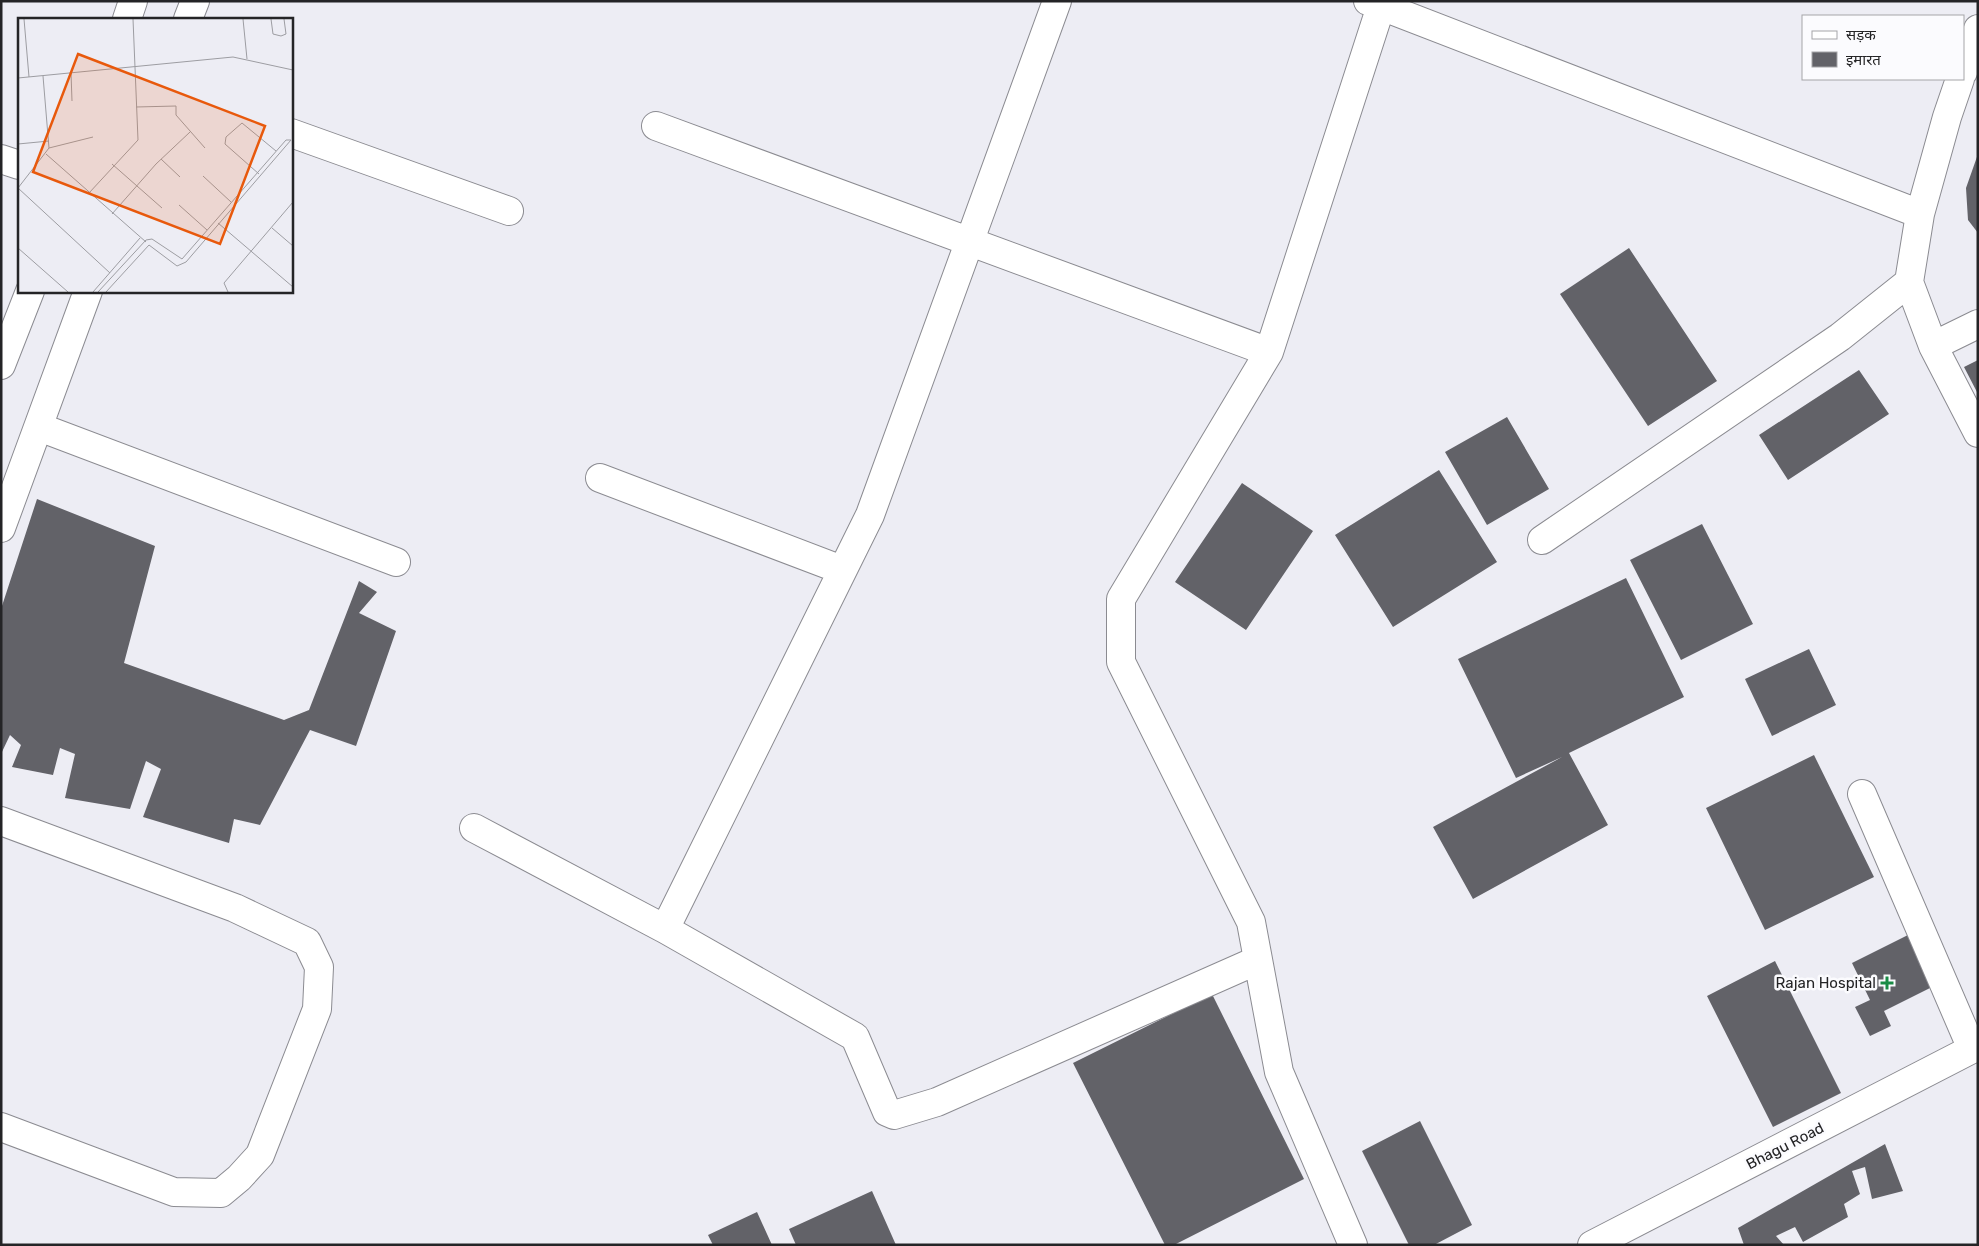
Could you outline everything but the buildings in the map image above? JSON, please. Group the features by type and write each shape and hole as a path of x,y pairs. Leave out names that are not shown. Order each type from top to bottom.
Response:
{"street":[{"path":"127,18 133,1"},
{"path":"188,18 195,1"},
{"path":"665,929 870,515 1057,1"},
{"path":"1353,1245 1278,1072 1251,922 1121,662 1120,599 1269,352 1374,4 1920,214"},
{"path":"1964,69 1978,29"},
{"path":"1960,80 1947,117 1920,214 1909,282 1934,346 1978,433"},
{"path":"656,126 1269,352"},
{"path":"292,133 509,211"},
{"path":"1,159 18,165"},
{"path":"1542,540 1840,336 1909,282"},
{"path":"1,366 30,292"},
{"path":"1,528 88,292"},
{"path":"1934,346 1978,324"},
{"path":"38,427 396,562"},
{"path":"600,478 842,570"},
{"path":"1862,794 1975,1048"},
{"path":"1,820 234,908 307,942 319,967 317,1009 260,1155 239,1178 221,1193 174,1192 1,1128"},
{"path":"474,828 665,929 855,1037 887,1112 894,1115 937,1102 1258,960"},
{"name":"Bhagu Road","path":"1592,1245 1975,1048"}],"place":[{"name":"Rajan Hospital","path":"1887,983"}]}
